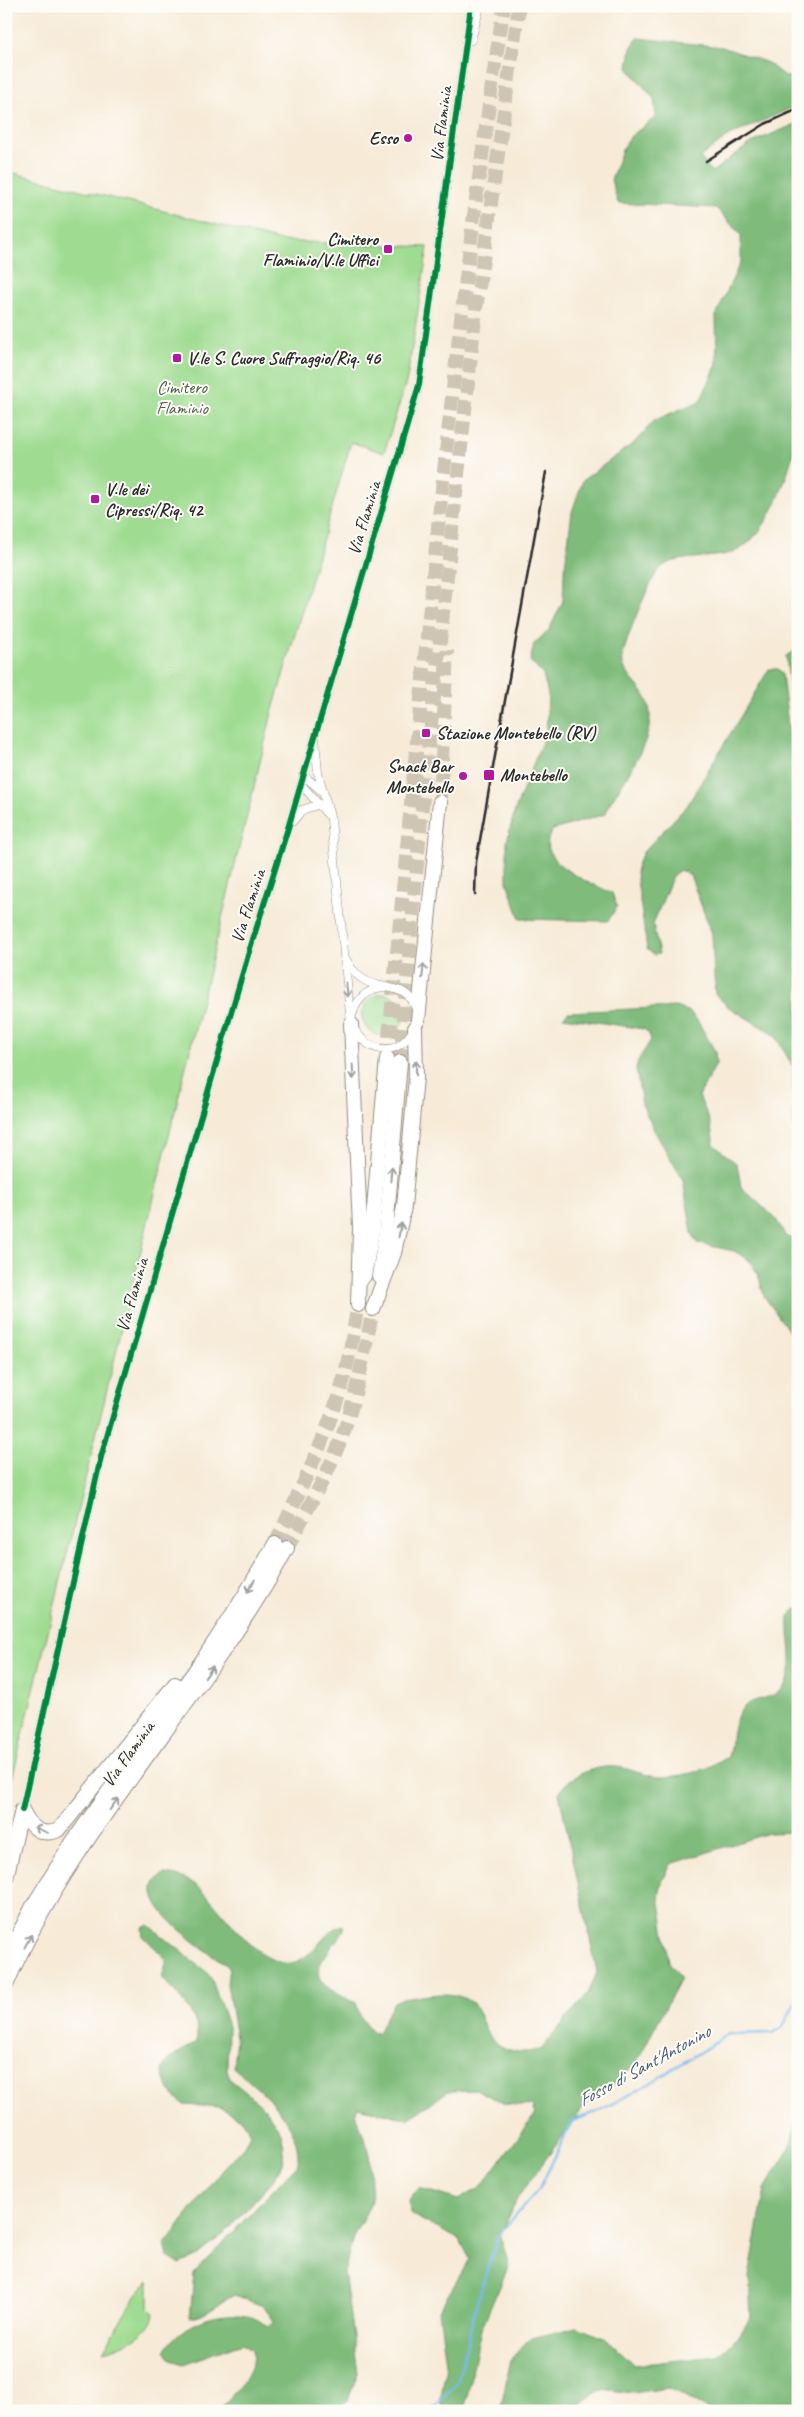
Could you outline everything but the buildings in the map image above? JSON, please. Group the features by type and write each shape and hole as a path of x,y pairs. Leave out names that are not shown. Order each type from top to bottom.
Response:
{"highway":[{"path":"351,1024 360,1228 358,1305 372,1230 394,1060 386,1231 373,1309 394,1253 404,1207 416,1077 417,1024 440,802"},
{"name":"Via Flaminia","path":"6,1959 33,1906 74,1840 202,1661 281,1546 255,1606 87,1842 60,1883 6,1985"},
{"path":"22,1810 28,1823 40,1832 50,1834 58,1830 179,1679 202,1661"},
{"path":"6,1878 22,1810"}],"street":[{"name":"Via Flaminia","path":"22,1810 102,1456 248,955 288,828 419,385 471,6"},
{"path":"464,66 480,6"},
{"path":"314,737 316,761 331,820 344,956 351,1024 364,1041 384,1050 402,1044 417,1024 416,1005 411,998 398,988 374,984 360,977 344,956"},
{"path":"303,775 324,794"},
{"path":"301,784 320,804 331,820"},
{"path":"288,828 302,810 320,804"},
{"path":"351,1024 353,1009 361,998 372,990 388,987"}],"green space":[{"path":"638,38 722,47 768,63 785,77 798,76 798,105 729,136 700,157 712,172 751,143 798,123 798,435 779,497 772,512 753,538 742,548 733,552 684,559 663,566 657,572 635,618 623,657 626,671 643,693 649,707 649,727 641,752 605,814 553,830 548,841 549,851 556,861 578,877 612,893 617,907 608,921 520,919 507,882 507,841 515,810 546,732 548,694 543,675 530,661 534,644 549,630 563,601 564,574 572,512 583,480 634,443 655,420 700,401 717,364 716,315 741,261 741,235 716,208 618,203 611,180 622,150 631,136 656,117 654,99 628,68 631,48"},
{"name":"Cimitero Flaminio","path":"6,171 281,241 428,247 407,379 384,453 351,442 272,713 6,1804"},
{"path":"798,648 798,756 786,656"},
{"path":"769,669 778,669 782,674 798,811 798,1129 793,1127 793,1067 775,1035 727,1006 715,994 712,934 690,875 680,870 673,875 653,924 659,954 654,955 647,949 636,873 638,862 644,851 687,806"},
{"path":"383,994 398,1000 404,1015 398,1030 383,1036 368,1030 362,1015 368,1000"},
{"path":"675,1007 690,1012 697,1020 715,1051 716,1064 699,1096 710,1122 714,1145 737,1164 741,1187 776,1219 786,1237 798,1239 798,1344 764,1296 758,1274 748,1259 734,1251 697,1243 692,1233 683,1180 654,1130 642,1104 636,1069 639,1059 651,1040 649,1034 644,1029 563,1017 568,1012"},
{"path":"798,1607 798,1832 768,1833 671,1864 662,1882 659,1896 669,1962 681,1978 635,2065 617,2082 589,2100 518,2197 500,2236 509,2265 481,2329 464,2411 443,2411 441,2398 446,2364 439,2310 470,2259 460,2240 412,2215 408,2202 419,2188 458,2200 480,2188 535,2115 532,2106 505,2104 478,2090 448,2091 408,2119 358,2107 355,2113 369,2151 372,2201 353,2237 344,2273 358,2373 348,2400 338,2411 218,2411 237,2390 247,2375 253,2358 252,2349 242,2343 183,2364 171,2360 165,2351 171,2341 190,2326 214,2317 239,2315 251,2317 269,2326 274,2321 263,2306 234,2295 202,2315 190,2318 194,2273 298,2164 297,2148 293,2134 278,2109 233,2067 236,2038 227,1984 229,1967 194,1941 167,1917 158,1905 153,1893 155,1882 164,1874 180,1877 196,1885 256,1949 270,1958 284,1963 304,1958 331,1932 343,1925 344,1930 326,1955 318,1972 321,1980 327,1987 356,2003 360,2016 372,2032 378,2033 394,2002 401,1999 445,1994 461,1997 473,2004 487,2033 501,2046 522,2052 542,2048 589,1992 597,1972 559,1793 576,1776 600,1768 616,1767 650,1776 670,1777 705,1769 728,1757 734,1725 742,1709 752,1702 776,1694 785,1685 789,1677 791,1660 789,1617"},
{"path":"149,1925 210,1975 228,2026 227,2070 231,2080 264,2107 281,2133 284,2147 282,2164 274,2179 224,2234 196,2257 179,2264 168,2257 165,2244 223,2169 244,2146 250,2134 243,2120 219,2107 184,2105 169,2091 162,2069 169,2059 196,2042 196,2024 187,2007 162,1977 167,1960 143,1936 142,1928"},
{"path":"798,2118 798,2411 712,2411 668,2388 633,2393 601,2389 581,2403 582,2411 500,2411 511,2359 529,2339 576,2327 605,2338 634,2365 718,2356 737,2339 751,2317 749,2277 765,2189 789,2149"},
{"path":"149,2281 149,2309 154,2314 152,2321 134,2339 103,2351 136,2295"}],"waterway":[{"name":"Fosso di Sant'Antonino","path":"432,2411 458,2381 478,2298 499,2234 540,2188 572,2121 599,2111 650,2083 729,2034 773,2033 782,2028 798,1998"}],"tunnel":[{"path":"387,1058 424,663 452,400 467,268 504,6"},
{"path":"400,1062 422,807 476,309 519,6"},
{"path":"440,802 447,650"},
{"path":"275,1544 337,1402 348,1362 358,1305"},
{"path":"287,1548 326,1474 345,1428 357,1384 373,1309"}],"railway":[{"path":"706,161 765,124 798,109"},
{"path":"475,895 476,862 546,472"}],"cycle path":[{"path":"22,1810 101,1457 248,955 288,828 419,385 471,6"}],"place":[{"name":"Esso","path":"408,138"},
{"name":"Cimitero Flaminio/V.le Uffici","path":"388,249"},
{"name":"V.le S. Cuore Suffraggio/Riq. 46","path":"177,358"},
{"name":"V.le dei Cipressi/Riq. 42","path":"95,499"},
{"name":"Stazione Montebello (RV)","path":"426,733"},
{"name":"Montebello","path":"489,775"},
{"name":"Snack Bar Montebello","path":"463,776"}]}
